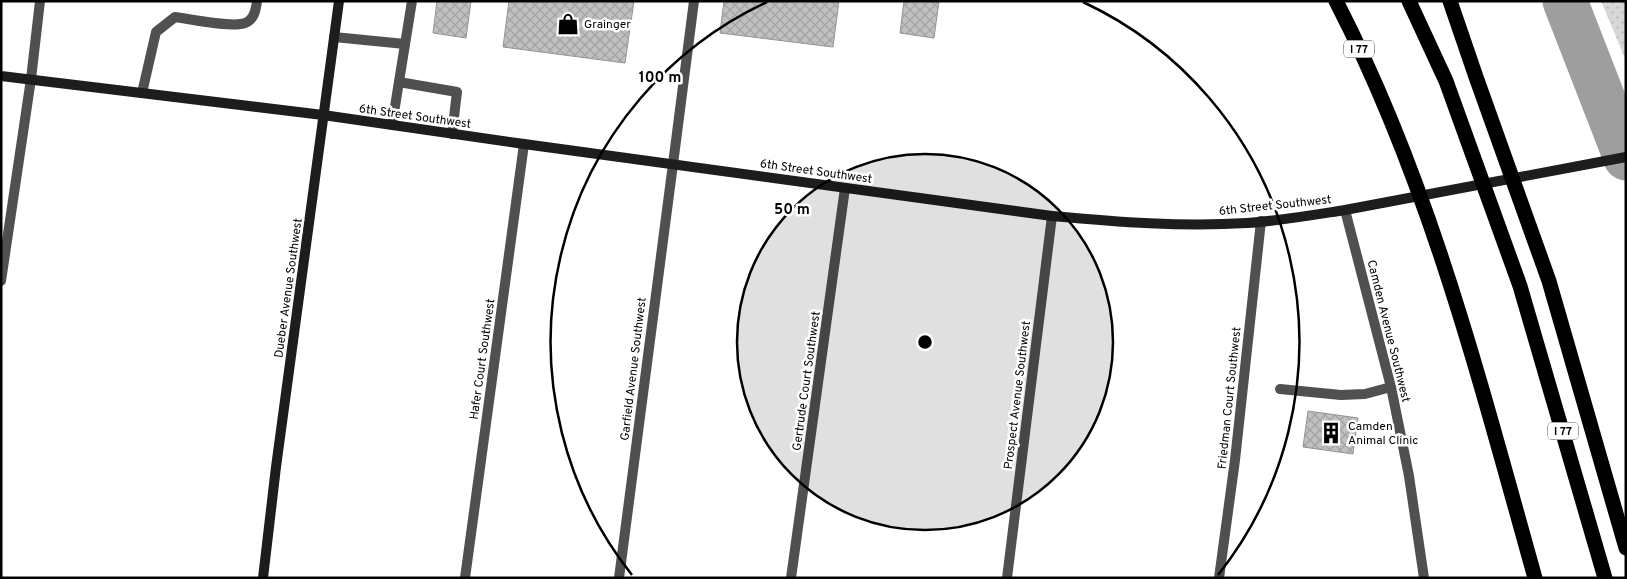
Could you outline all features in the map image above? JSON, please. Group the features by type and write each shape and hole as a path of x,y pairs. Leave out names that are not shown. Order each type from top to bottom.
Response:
{"highway":[{"name":"I 77","path":"1336,1 1381,98 1429,220 1455,297 1535,578"},
{"name":"I 77","path":"1408,1 1446,82 1520,286 1605,578"},
{"path":"1450,1 1549,281 1626,548"}],"street":[{"path":"1,281 31,79 40,1"},
{"path":"142,93 156,32 175,17 235,24 246,23 255,15 257,1"},
{"name":"Dueber Avenue Southwest","path":"263,578 339,1"},
{"path":"392,125 412,1"},
{"name":"Garfield Avenue Southwest","path":"619,578 694,1"},
{"path":"334,37 405,44"},
{"name":"6th Street Southwest","path":"1,76 323,115 1052,216 1187,225 1260,221 1345,210 1626,157"},
{"path":"399,82 457,92 452,134"},
{"name":"Hafer Court Southwest","path":"465,578 524,144"},
{"name":"Gertrude Court Southwest","path":"790,578 846,188"},
{"name":"Camden Avenue Southwest","path":"1345,210 1391,387 1409,476 1424,578"},
{"name":"Prospect Avenue Southwest","path":"1007,578 1052,216"},
{"name":"Friedman Court Southwest","path":"1219,578 1235,460 1260,221"},
{"path":"1280,389 1341,395 1365,394 1391,387"}],"shaded area":[{"path":"1601,1 1626,1 1626,61"}],"building":[{"path":"437,1 471,1 466,38 433,33"},
{"name":"Grainger","path":"509,1 634,1 625,63 503,47"},
{"path":"724,1 839,1 833,47 720,33"},
{"path":"904,1 939,1 934,38 900,33"},
{"name":"Camden Animal Clinic","path":"1308,411 1358,418 1353,454 1303,447"}],"waterway":[{"path":"1565,1 1626,158"}],"place":[{"name":"Grainger","path":"568,24"},
{"name":"Camden Animal Clinic","path":"1331,433"}]}
